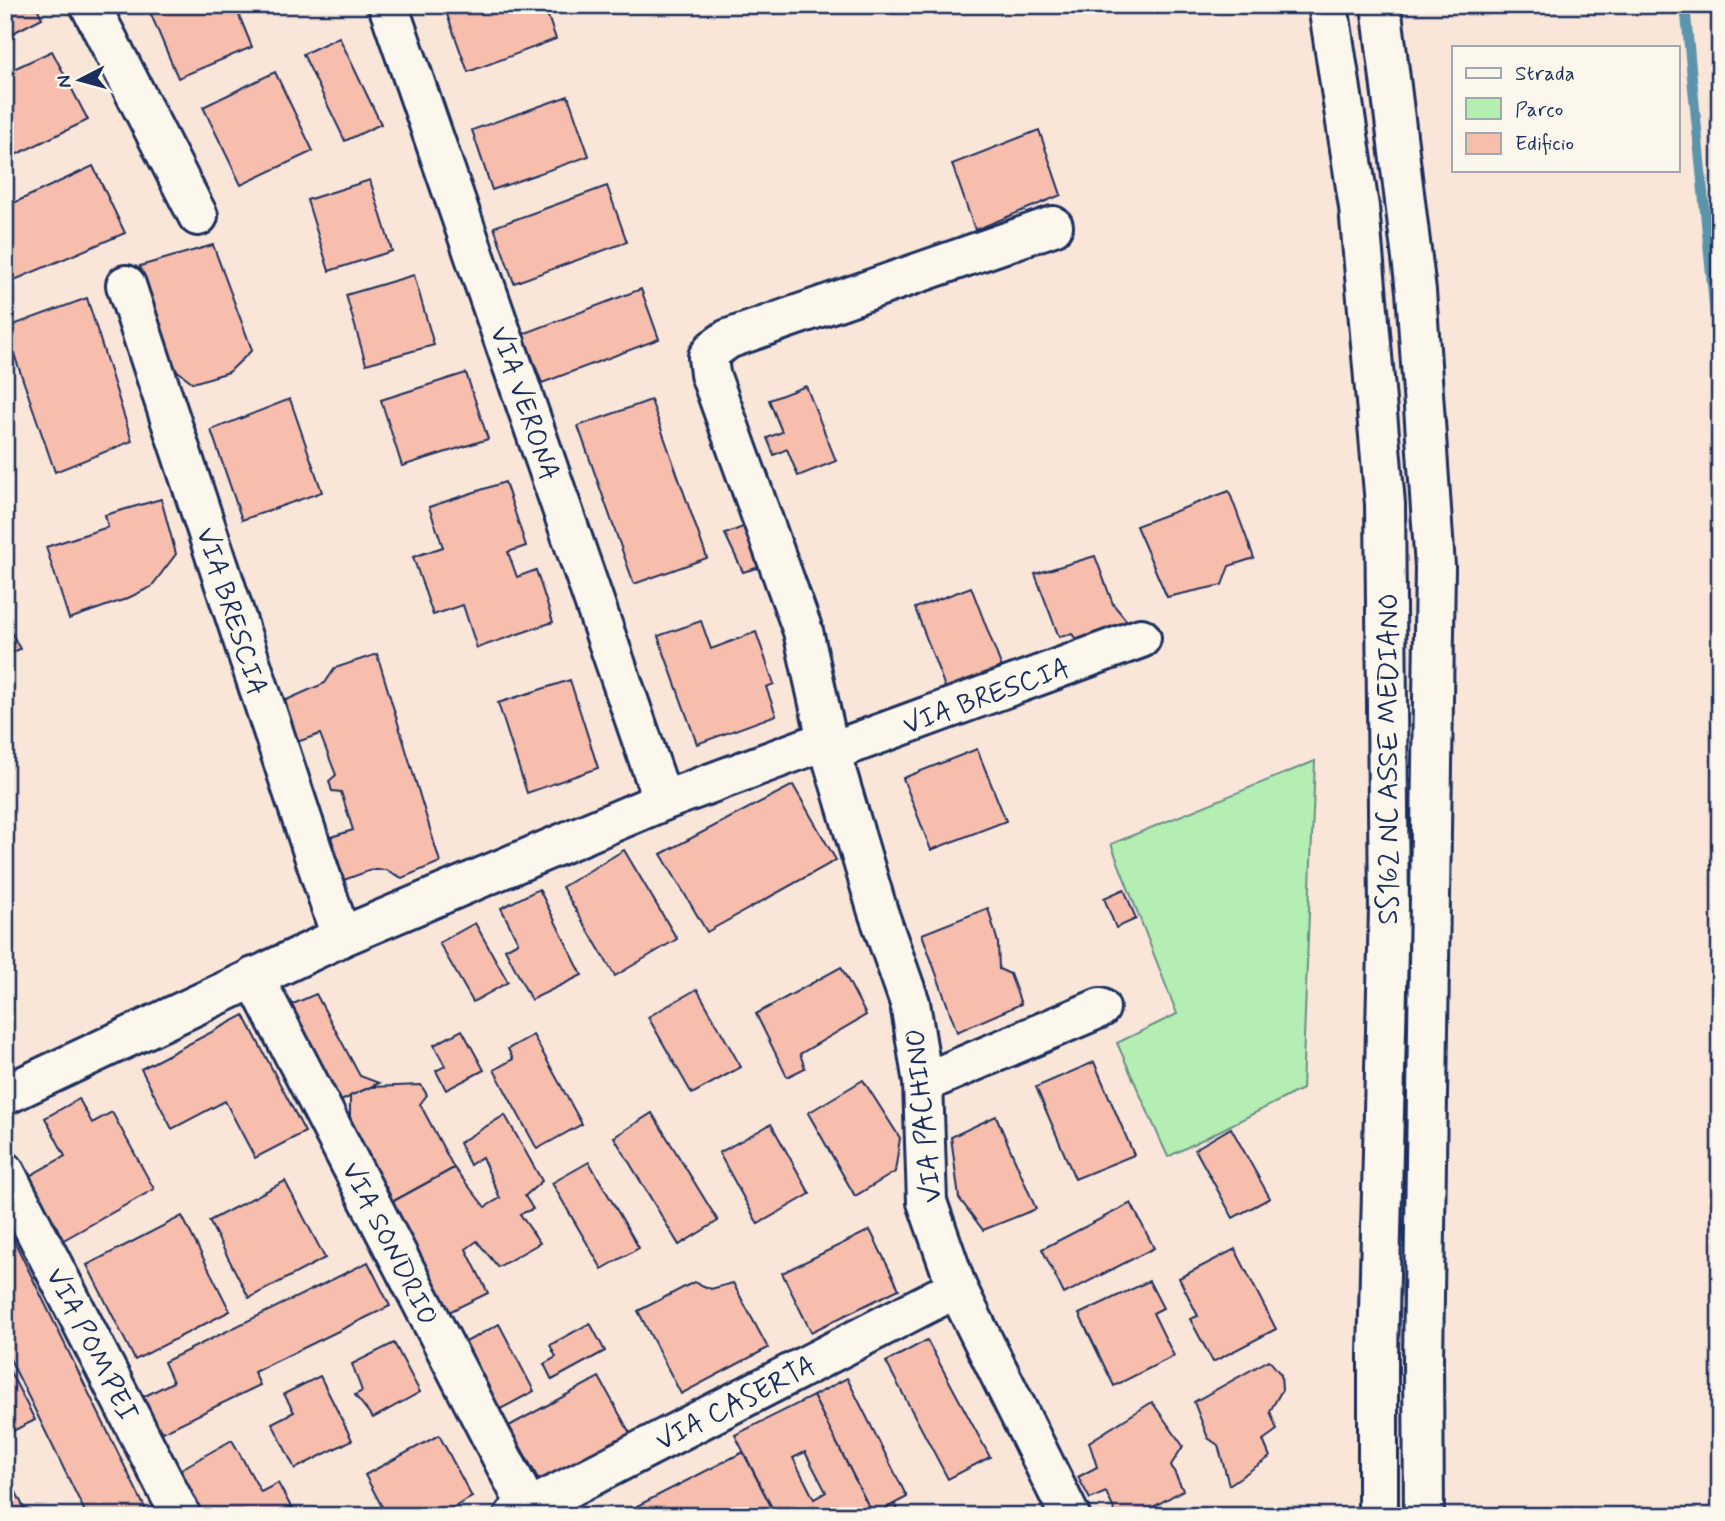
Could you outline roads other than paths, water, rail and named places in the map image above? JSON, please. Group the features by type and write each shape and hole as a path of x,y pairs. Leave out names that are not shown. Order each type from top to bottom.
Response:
{"main road":[{"path":"90,5 198,216"},
{"name":"VIA VERONA","path":"388,5 663,801"},
{"name":"SS162 NC ASSE MEDIANO","path":"1328,5 1359,207 1385,504 1389,908 1378,1354 1378,1516"},
{"name":"SS162 NC ASSE MEDIANO","path":"1381,5 1416,291 1435,567 1423,1361 1424,1516"},
{"name":"VIA PACHINO","path":"1053,226 728,340 714,349 708,357 710,374 803,631 828,746 878,912 910,1003 923,1083 927,1202 957,1288 1070,1516"},
{"name":"VIA BRESCIA","path":"125,285 341,937"},
{"name":"VIA BRESCIA","path":"5,1095 341,937 663,801 1142,638"},
{"name":"VIA SONDRIO","path":"254,977 521,1512"},
{"path":"923,1083 1100,1008"},
{"name":"VIA POMPEI","path":"5,1172 181,1516"},
{"name":"VIA CASERTA","path":"521,1512 957,1288"}],"waterway":[{"path":"1685,5 1720,368"}]}
